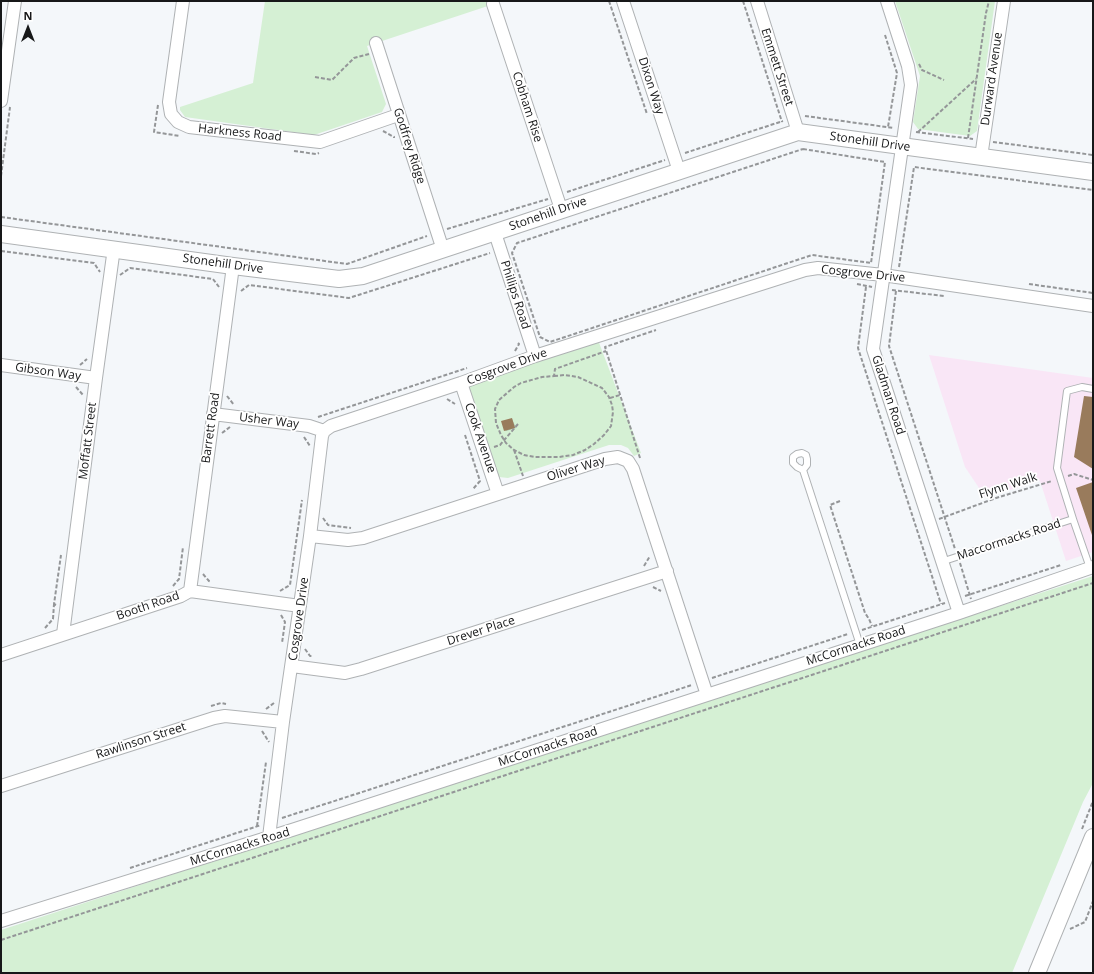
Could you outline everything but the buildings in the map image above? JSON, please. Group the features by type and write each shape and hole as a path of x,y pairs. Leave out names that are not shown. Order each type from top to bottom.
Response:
{"street":[{"path":"1,101 15,1"},
{"name":"Harkness Road","path":"183,1 169,102 171,114 178,122 189,127 320,142 398,116"},
{"name":"Dixon Way","path":"623,1 679,171"},
{"name":"Emmett Street","path":"757,1 798,132"},
{"name":"Gladman Road","path":"887,1 910,76 911,85 906,130 873,349 941,562 959,613"},
{"name":"Durward Avenue","path":"981,157 1004,1"},
{"name":"Cobham Rise","path":"493,4 561,209"},
{"name":"Godfrey Ridge","path":"377,47 398,116 443,250"},
{"name":"Stonehill Drive","path":"1,234 339,279 363,276 495,233 561,209 798,132 1093,172"},
{"name":"Phillips Road","path":"495,233 535,356"},
{"name":"Moffatt Street","path":"63,634 114,248"},
{"name":"Barrett Road","path":"190,591 186,569 213,414 233,266"},
{"name":"Cosgrove Drive","path":"269,837 283,722 310,536 322,436 324,431 331,426 435,392 535,356 805,270 818,268 883,275 1093,306"},
{"name":"Gibson Way","path":"1,365 96,378"},
{"name":"Cook Avenue","path":"461,383 498,494"},
{"name":"Usher Way","path":"213,414 309,426 324,431"},
{"name":"Oliver Way","path":"310,536 348,540 363,538 526,484 605,459 618,457 628,461 634,469 708,695"},
{"name":"McCormacks Road","path":"1,921 269,837 708,695 1092,568"},
{"name":"Drever Place","path":"292,666 345,673 361,669 667,571"},
{"name":"Booth Road","path":"1,655 181,596 190,591 300,606"},
{"name":"Rawlinson Street","path":"1,786 214,718 225,716 283,722"},
{"path":"1037,973 1093,837"}],"lane":[{"path":"1073,519 1057,468 1067,391 1082,387 1093,389"},
{"path":"803,470 860,645"},
{"name":"Maccormacks Road","path":"941,562 1073,519 1092,568"}],"path":[{"path":"609,1 648,117"},
{"path":"686,153 782,122 743,1"},
{"path":"968,138 989,1"},
{"path":"884,30 897,73 888,127"},
{"path":"315,77 332,80 354,58 377,47"},
{"path":"918,63 922,70 944,80"},
{"path":"918,132 976,79"},
{"path":"805,116 1092,155 1093,152"},
{"path":"803,149 885,162 871,263 812,255 550,342 540,337 512,253 517,243 803,149"},
{"path":"568,192 663,160"},
{"path":"899,267 914,167 1093,190"},
{"path":"1,217 347,264 437,233 545,199"},
{"path":"1023,283 1093,293"},
{"path":"856,284 881,289 945,296"},
{"path":"896,290 889,346 944,518 979,621"},
{"path":"641,462 605,347 660,329"},
{"path":"514,352 519,344 517,340"},
{"path":"554,376 555,369 606,351"},
{"path":"77,365 80,365 88,358"},
{"path":"317,417 469,367"},
{"path":"565,374 578,377 602,388 610,398 614,412 611,426 604,435 585,450 573,455 546,457 524,455 514,450 506,443 496,423 495,409 499,400 521,383 542,377 565,374"},
{"path":"431,380 439,400 446,398 455,402 457,410"},
{"path":"228,389 227,396 233,405 235,405"},
{"path":"610,398 620,395"},
{"path":"484,450 500,445 518,424"},
{"path":"222,433 230,427 233,427"},
{"path":"464,431 480,481 475,489 470,490"},
{"path":"297,436 304,437 310,446"},
{"path":"514,450 526,484"},
{"name":"Flynn Walk","path":"929,523 996,498 1074,474 1093,480"},
{"path":"279,591 282,591 290,585 303,493"},
{"path":"840,501 830,505 865,613 872,626"},
{"path":"322,517 328,525 354,528"},
{"path":"332,538 333,526"},
{"path":"172,588 186,569 184,540"},
{"path":"659,548 648,551 650,557 646,566 640,567 647,588 653,587 661,591 664,598"},
{"path":"126,869 1064,564"},
{"path":"186,569 204,571 203,574 209,581 217,582"},
{"path":"1,940 1093,583"},
{"path":"38,631 46,628 53,619 54,604"},
{"path":"277,613 280,613 285,622 282,644"},
{"path":"305,648 310,656 316,657"},
{"path":"261,708 266,709 274,703 275,695"},
{"path":"206,708 221,703 228,704"},
{"path":"258,730 263,731 269,740 268,748"},
{"path":"257,826 267,756"},
{"path":"284,813 287,816"},
{"path":"1068,930 1084,922 1093,901"}],"shaded area":[{"path":"929,355 1093,378 1093,552 1066,561 1040,481 1010,490 997,491 985,497 965,467"}],"green space":[{"path":"265,1 503,1 367,46 386,104 382,112 314,135 185,117 180,110 180,107 253,83"},
{"path":"895,1 995,1 977,131 970,136 918,129 913,122 920,76"},
{"path":"598,340 641,453 634,456 628,448 621,445 609,445 508,478 499,477 496,474 468,393 468,385"},
{"path":"1093,576 1093,783 1083,802 1012,973 1,973 1,930"}]}
